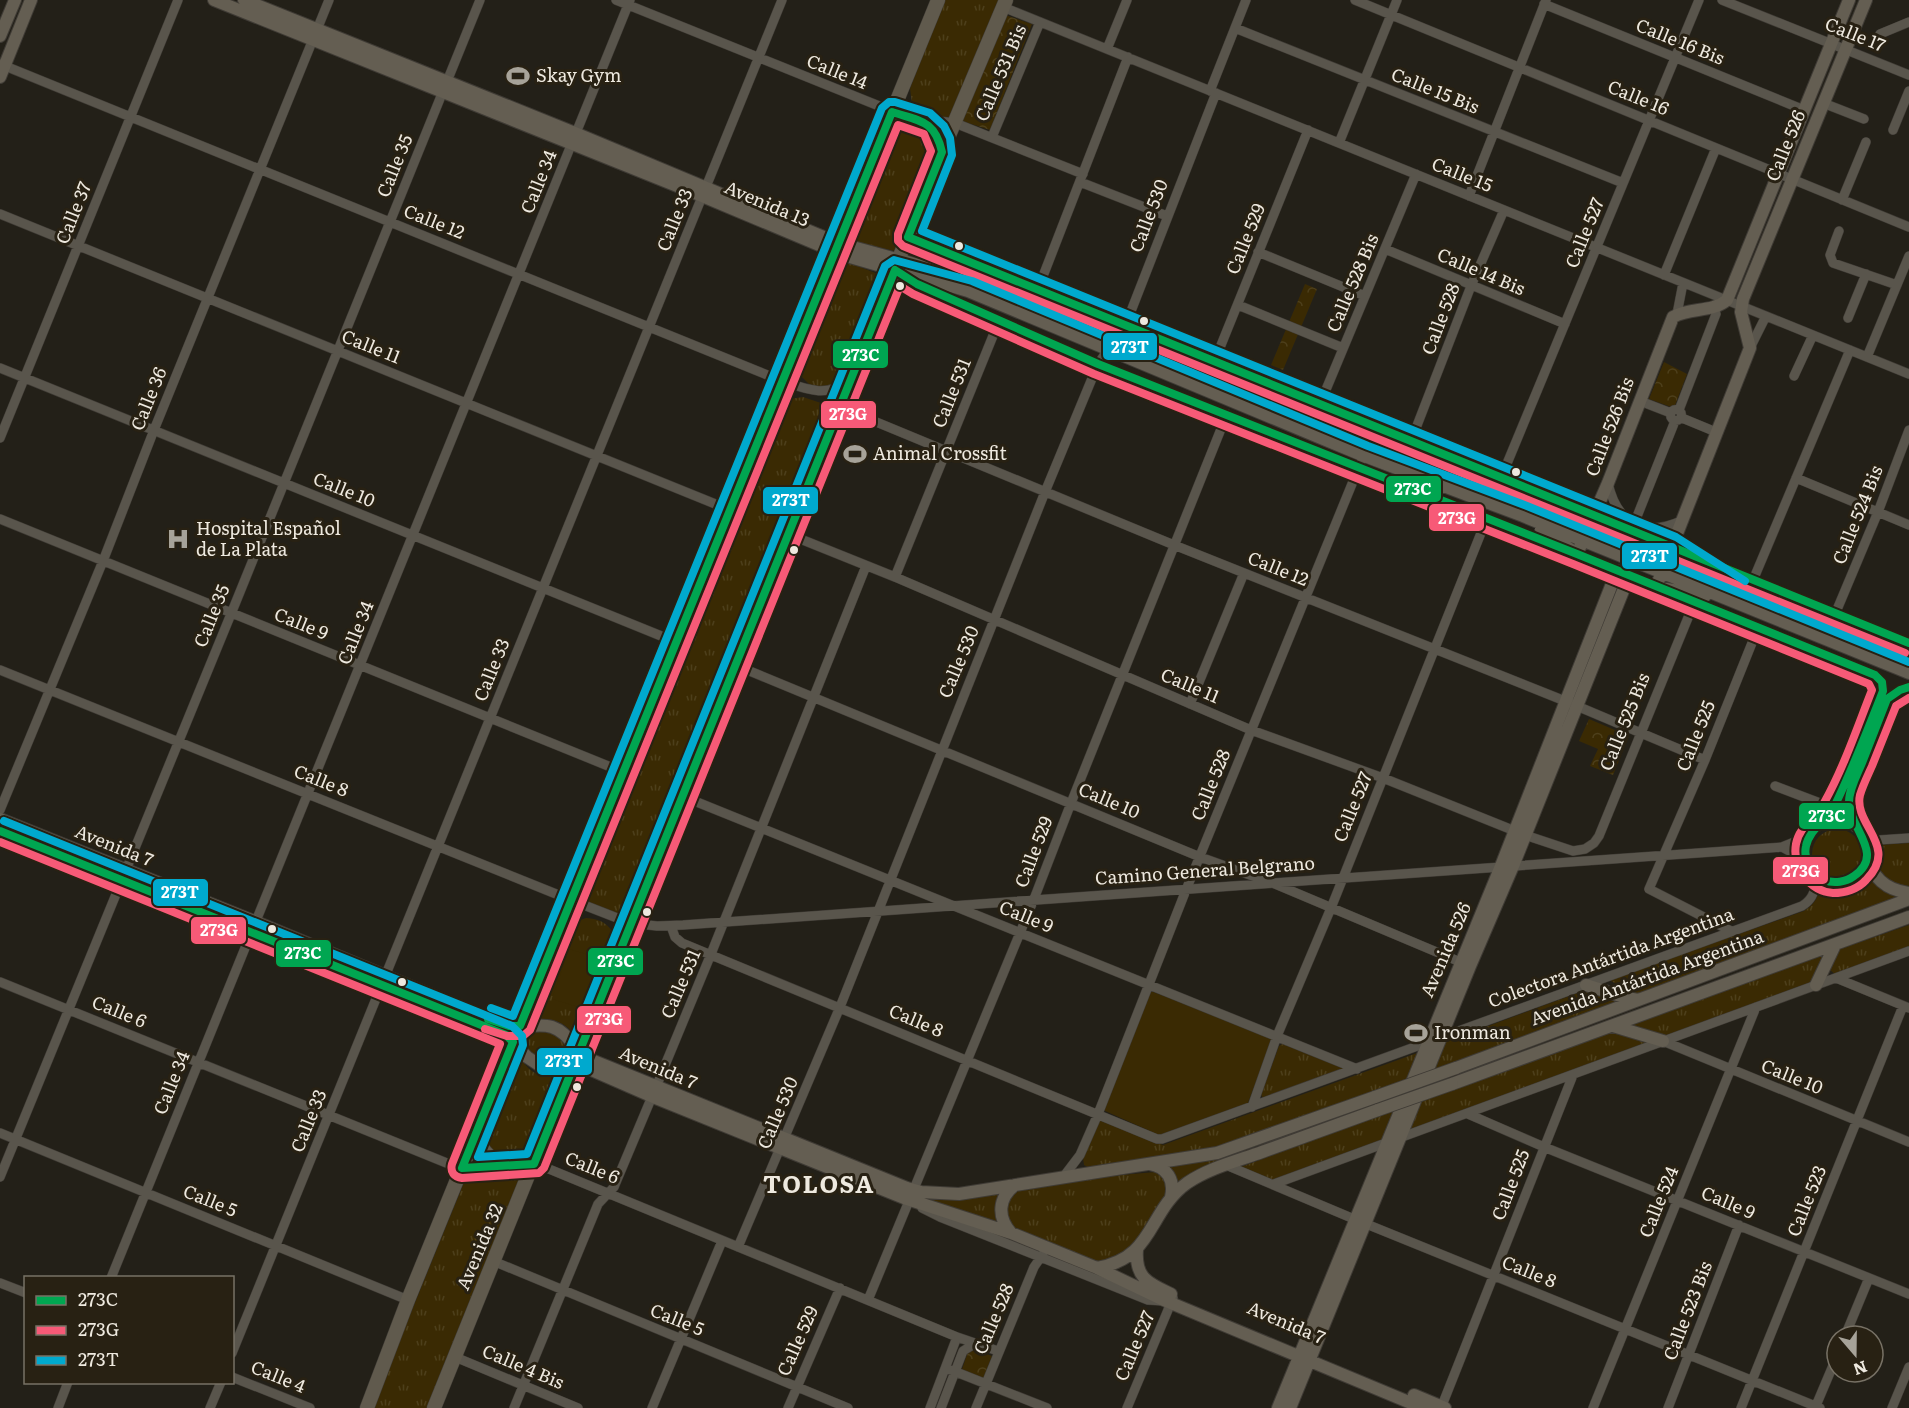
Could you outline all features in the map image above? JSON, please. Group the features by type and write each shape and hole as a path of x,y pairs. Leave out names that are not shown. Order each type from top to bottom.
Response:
{"highway":[{"path":"367,1408 408,1300 938,0"},
{"name":"Avenida 32","path":"434,1408 942,152 1005,3"},
{"path":"922,120 932,126 937,133 942,152"},
{"path":"477,1132 484,1151 503,1165"}],"main road":[{"path":"0,36 15,0"},
{"path":"1,69 31,0"},
{"name":"Avenida 13","path":"214,0 314,34 837,248 897,265 968,291 1364,456 1523,516 1666,561 1735,595 1909,673"},
{"name":"Avenida 13","path":"244,0 314,34"},
{"name":"Calle 526","path":"1727,300 1849,0"},
{"name":"Calle 526","path":"1742,306 1866,0"},
{"name":"Avenida 13","path":"897,265 966,278 1118,336 1370,441 1467,478 1661,573 1735,595 1909,661"},
{"path":"1677,314 1714,308 1727,300"},
{"path":"1735,595 1656,587 1750,348 1741,312 1742,306"},
{"name":"Calle 526 Bis","path":"1577,554 1608,483 1672,320 1677,314"},
{"path":"1411,441 1467,478"},
{"path":"1398,483 1463,493"},
{"path":"1522,503 1594,516"},
{"path":"1523,516 1577,554"},
{"path":"1672,547 1735,595"},
{"name":"Avenida 526","path":"1360,1221 1386,1144 1427,1042 1465,964 1507,866 1571,704 1617,571"},
{"name":"Avenida 526","path":"1571,704 1629,576"},
{"name":"Avenida 7","path":"0,819 123,875"},
{"name":"Avenida 7","path":"0,831 123,875 384,981 506,1035 527,1057 542,1066 587,1068 654,1092 1011,1233 1046,1253 1097,1268 1305,1355 1442,1408"},
{"path":"1868,855 1871,869 1881,883 1897,891 1909,893"},
{"name":"Avenida Antártida Argentina","path":"1015,1185 1229,1150 1909,899"},
{"name":"Avenida Antártida Argentina","path":"1097,1268 1118,1262 1137,1250 1171,1197 1192,1180 1226,1165 1909,917"},
{"path":"1816,985 1835,945"},
{"name":"Avenida 526","path":"1278,1408 1305,1355 1360,1221 1399,1139 1440,1038 1465,964"},
{"name":"Avenida 7","path":"384,981 509,1026 539,1025 557,1029 590,1060 654,1092"},
{"path":"1586,985 1640,1000"},
{"path":"1613,1026 1664,1041"},
{"path":"1149,1164 1156,1165 1168,1174 1172,1181 1171,1197"},
{"path":"1011,1233 1006,1227 1001,1212 1004,1197 1015,1185"},
{"name":"Avenida 7","path":"912,1195 951,1195 1015,1185"},
{"name":"Avenida 7","path":"1137,1250 1136,1263 1141,1275 1170,1300"},
{"name":"Avenida 526","path":"1290,1408 1305,1355"},
{"name":"Avenida 7","path":"1305,1355 1423,1408"}],"street":[{"name":"Calle 37","path":"0,438 178,0"},
{"name":"Calle 36","path":"0,810 103,561 328,0"},
{"name":"Calle 35","path":"0,1177 480,0"},
{"name":"Calle 14","path":"616,0 629,2 892,112 922,120 955,123 992,136 1167,216"},
{"name":"Calle 33","path":"234,1348 782,0"},
{"path":"1107,49 1128,0"},
{"name":"Calle 530","path":"738,1247 840,1007 941,750 1098,364 1126,324 1246,0"},
{"name":"Calle 16","path":"1355,0 1909,227"},
{"path":"1339,143 1397,0"},
{"name":"Calle 527","path":"1501,478 1699,0"},
{"name":"Calle 17","path":"1722,0 1909,75"},
{"name":"Calle 34","path":"112,1276 629,2"},
{"path":"1469,196 1545,2"},
{"name":"Calle 16 Bis","path":"1545,2 1804,111"},
{"name":"Calle 15","path":"1005,3 1040,22 1909,374"},
{"name":"Calle 531 Bis","path":"992,136 1040,22"},
{"path":"1881,34 1909,22"},
{"name":"Calle 15 Bis","path":"1235,28 1623,183"},
{"path":"1038,289 1128,57"},
{"name":"Calle 12","path":"1,69 131,117 804,389 824,391 840,387 854,372"},
{"path":"1893,130 1909,92"},
{"path":"1823,103 1864,119"},
{"name":"Calle 529","path":"1215,360 1308,130"},
{"path":"1842,200 1866,142"},
{"path":"1664,275 1716,148"},
{"name":"Calle 528 Bis","path":"1320,404 1416,174"},
{"name":"Calle 528","path":"1411,441 1504,210"},
{"name":"Calle 11","path":"0,214 730,510"},
{"path":"1839,231 1830,255 1833,263 1897,285"},
{"path":"908,237 1594,516 1754,578 1909,643"},
{"name":"Calle 14 Bis","path":"1384,249 1565,324"},
{"path":"1258,252 1365,296"},
{"path":"1868,357 1909,256"},
{"path":"897,265 917,284 1098,364 1875,675 1882,682 1883,691 1833,808 1807,841 1806,860 1813,872 1822,880 1834,883 1856,876 1868,855 1864,838 1856,827 1850,809 1850,793 1887,699 1909,687"},
{"path":"1848,318 1866,274"},
{"name":"Calle 526 Bis","path":"1677,314 1683,283"},
{"path":"1238,305 1343,348"},
{"path":"1634,524 1716,314 1714,308"},
{"path":"1750,348 1766,316"},
{"name":"Calle 531","path":"895,577 999,321"},
{"path":"1794,376 1813,335"},
{"path":"1754,578 1850,350"},
{"name":"Calle 10","path":"0,368 676,642"},
{"path":"1640,401 1716,432"},
{"name":"Calle 12","path":"840,406 1174,545 1434,648 1705,760"},
{"name":"Calle 529","path":"868,1300 1034,899 1227,414"},
{"name":"Calle 528","path":"1064,1176 1080,1155 1098,1114 1186,890 1376,427"},
{"name":"Calle 524 Bis","path":"1836,612 1909,430"},
{"path":"1796,478 1909,525"},
{"path":"1608,483 1614,505 1634,524 1658,528 1683,520"},
{"name":"Calle 527","path":"1252,1107 1277,1036 1331,908 1487,518"},
{"name":"Calle 9","path":"0,519 623,772"},
{"name":"Calle 11","path":"788,534 895,577 1251,730 1383,778 1520,833 1566,849 1585,849"},
{"name":"Calle 531","path":"514,1408 598,1204 614,1187 654,1092 815,698 866,566"},
{"path":"1190,704 1244,573"},
{"name":"Calle 525 Bis","path":"1585,849 1599,836 1694,603"},
{"name":"Calle 525","path":"1731,931 1648,889 1705,760 1758,628"},
{"name":"Calle 10","path":"735,665 1200,857 1275,884 1465,964"},
{"name":"Calle 8","path":"0,670 630,923"},
{"path":"1775,786 1833,808"},
{"name":"Calle 9","path":"682,796 1357,1069"},
{"path":"1820,825 1838,820 1856,827"},
{"name":"Camino General Belgrano","path":"630,923 671,926 1782,846 1797,841 1812,832"},
{"path":"1864,838 1880,840 1909,838"},
{"path":"1782,846 1806,860"},
{"name":"Colectora Antártida Argentina","path":"1156,1139 1162,1139 1357,1069 1808,902 1813,897 1815,889 1813,872"},
{"name":"Calle 8","path":"671,926 678,941 1156,1139"},
{"path":"1274,1184 1909,951"},
{"path":"1836,978 1906,1007"},
{"name":"Calle 6","path":"0,982 462,1168 534,1164 957,1337 998,1351"},
{"name":"Calle 524","path":"1593,1408 1756,1007"},
{"name":"Calle 523","path":"1741,1408 1857,1121 1906,1007"},
{"name":"Calle 10","path":"1664,1041 1909,1142"},
{"name":"Calle 525","path":"1442,1408 1574,1075"},
{"name":"Calle 9","path":"1468,1114 1544,1147 1909,1294"},
{"name":"Calle 5","path":"0,1133 408,1300"},
{"path":"1080,1155 1082,1167 1089,1172"},
{"name":"Calle 8","path":"1226,1165 1817,1408"},
{"name":"Avenida 7","path":"912,1195 940,1217 1046,1253 1148,1300 1170,1300"},
{"name":"Calle 523 Bis","path":"1668,1408 1739,1226"},
{"path":"652,1408 722,1241"},
{"name":"Calle 528","path":"975,1408 1034,1267 1046,1253"},
{"name":"Calle 5","path":"493,1261 848,1408"},
{"path":"1850,1324 1869,1278"},
{"path":"0,1283 24,1292"},
{"name":"Calle 529","path":"788,1408 840,1288"},
{"name":"Calle 527","path":"1127,1408 1170,1300"},
{"path":"930,1408 957,1337"},
{"path":"941,1408 963,1351 971,1346 980,1345"},
{"name":"Calle 4 Bis","path":"455,1357 578,1408"},
{"path":"1892,1408 1909,1367"},
{"path":"946,1368 1047,1408"},
{"name":"Calle 4","path":"234,1378 310,1408"},
{"path":"58,1408 68,1384"},
{"path":"210,1408 221,1384"},
{"path":"1817,1408 1826,1384"}],"green space":[{"path":"945,0 1002,0 954,119 924,115 912,104 910,88"},
{"path":"1005,15 1032,24 990,130 962,121"},
{"path":"910,120 928,125 939,150 899,252 847,240 890,131"},
{"path":"839,259 886,277 846,381 832,387 812,387 799,374 798,361"},
{"path":"1305,284 1317,289 1283,370 1271,365"},
{"path":"1664,362 1687,374 1674,408 1649,399"},
{"path":"839,396 629,918 581,901 580,898 779,408 790,399 803,397 821,403"},
{"path":"1589,719 1629,736 1613,775 1590,766 1598,749 1579,741"},
{"path":"1832,829 1842,829 1855,836 1862,849 1862,859 1855,872 1842,879 1832,879 1823,875 1816,868 1812,859 1812,849 1816,840 1823,833"},
{"path":"1909,843 1909,886 1887,878 1873,858 1878,845"},
{"path":"1869,871 1881,889 1907,896 1637,995 1609,980 1804,911 1816,900 1819,885 1847,888 1858,882"},
{"path":"586,918 606,924 617,942 579,1042 570,1030 559,1022 545,1019 530,1021 567,930 575,922"},
{"path":"1909,925 1909,949 1836,975 1829,969 1840,949"},
{"path":"569,949 602,959 585,1009 552,999"},
{"path":"1825,954 1811,984 1661,1038 1630,1025"},
{"path":"1597,986 1627,999 1430,1071 1442,1043"},
{"path":"1151,991 1271,1038 1272,1042 1247,1105 1161,1136 1103,1110"},
{"path":"552,1030 572,1051 569,1062 548,1062 536,1058 526,1050 522,1043 526,1032"},
{"path":"1616,1030 1650,1042 1406,1131 1419,1101"},
{"path":"1284,1043 1343,1066 1345,1069 1264,1099 1261,1095 1279,1046"},
{"path":"1420,1052 1408,1080 1227,1146 1091,1169 1084,1165 1083,1158 1099,1120 1163,1145"},
{"path":"517,1054 536,1074 549,1077 565,1075 530,1155 506,1159 493,1152 489,1146 486,1129"},
{"path":"1395,1109 1382,1142 1273,1182 1241,1167"},
{"path":"1256,1148 1178,1186 1176,1176 1167,1167"},
{"path":"524,1171 429,1408 372,1408 467,1175"},
{"path":"1156,1172 1167,1182 1166,1195 1131,1250 1101,1264 1013,1229 1006,1214 1007,1201 1014,1191 1097,1177"},
{"path":"1004,1192 1002,1224 922,1197 949,1200"},
{"path":"973,1349 992,1356 983,1380 961,1372 968,1352"}],"transit line":[{"name":"273T","path":"491,1008 513,1016 882,108 889,102 930,113 944,126 950,138 952,155 922,231 1676,537 1745,581"},
{"name":"273C","path":"488,1019 509,1026 520,1026 892,112 925,123 935,134 942,152 908,237 1909,643"},
{"name":"273G","path":"485,1029 507,1036 523,1036 530,1030 898,125 924,134 931,151 898,234 898,241 903,246 1905,653"},
{"name":"273T","path":"4,821 512,1026 522,1036 523,1045 478,1157 527,1154 885,266 894,260 972,281 1368,446 1527,506 1909,662"},
{"name":"273C","path":"0,831 506,1035 513,1042 462,1168 534,1164 895,270 917,284 1098,364 1875,675 1882,682 1883,691 1866,734 1835,805 1814,830 1806,846 1809,866 1824,880 1836,882 1851,878 1863,868 1867,859 1864,840 1851,812 1850,792 1887,699 1909,687"},
{"name":"273G","path":"0,842 500,1044 452,1164 452,1172 462,1178 539,1173 544,1168 900,286 913,294 1094,374 1869,684 1872,690 1838,776 1824,803 1800,833 1796,844 1795,853 1804,876 1810,883 1824,891 1838,893 1855,888 1863,883 1875,868 1878,857 1877,846 1863,816 1860,795 1896,706 1909,698"}],"place":[{"name":"Skay Gym","path":"518,76"},
{"name":"Animal Crossfit","path":"855,454"},
{"name":"Hospital Español de La Plata","path":"178,539"},
{"name":"Ironman","path":"1416,1033"}],"district":[{"name":"TOLOSA","path":"819,1185"}]}
